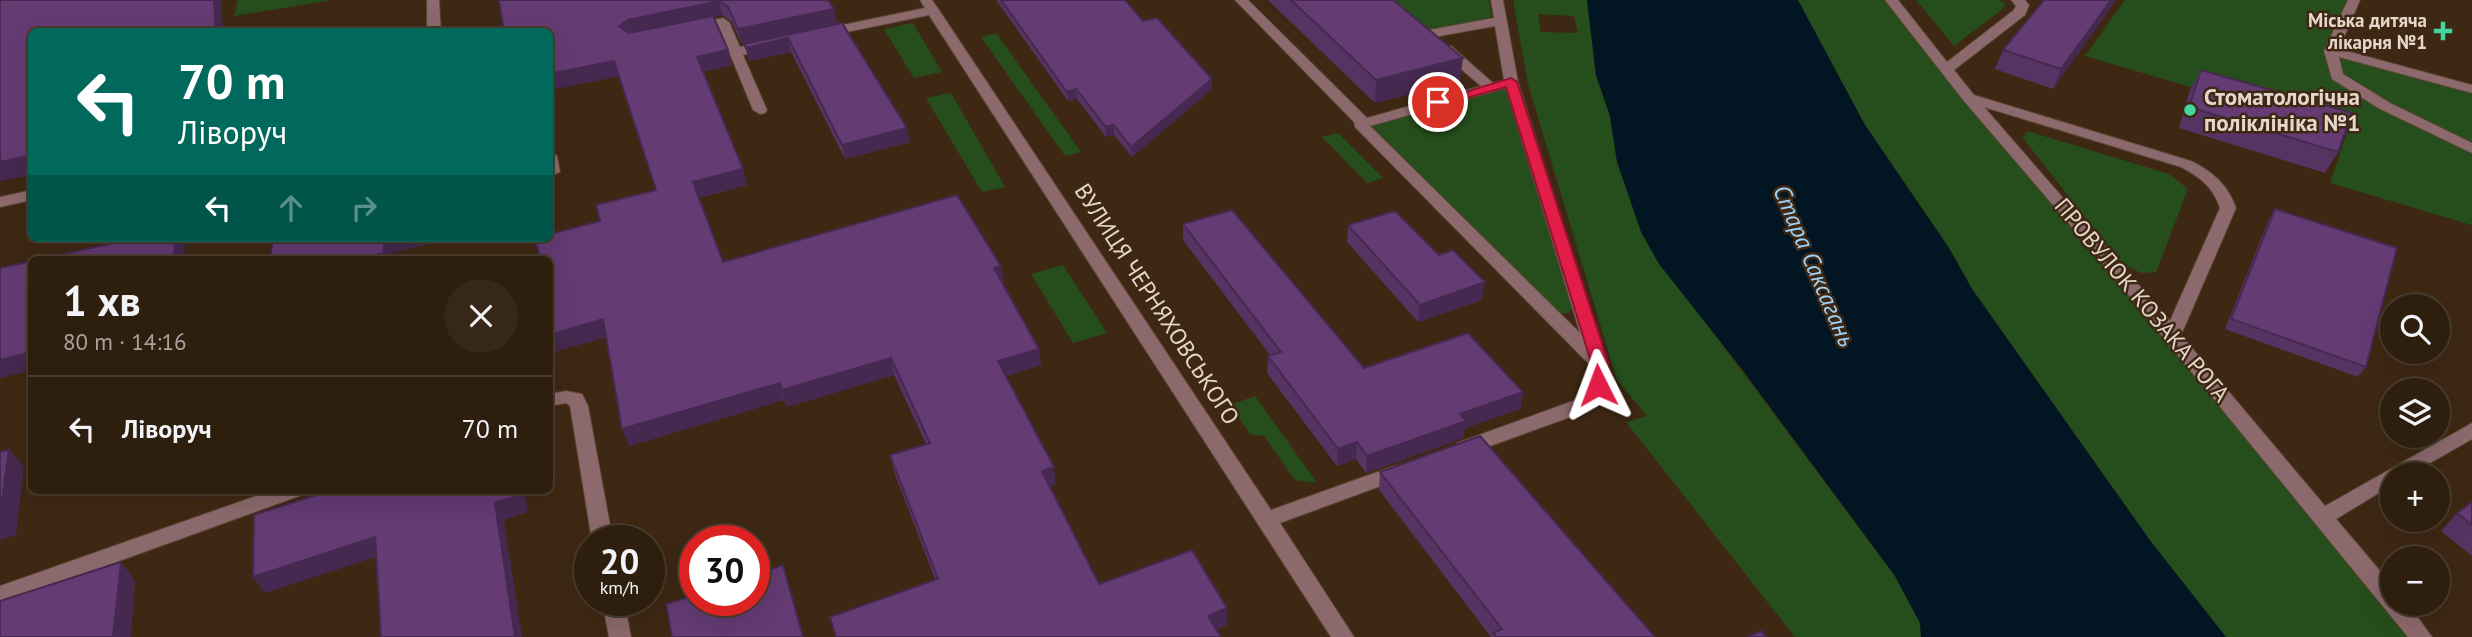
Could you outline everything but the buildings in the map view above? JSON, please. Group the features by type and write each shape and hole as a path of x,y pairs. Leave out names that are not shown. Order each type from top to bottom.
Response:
{"street":[{"path":"433,0 434,28"},
{"path":"1241,0 1364,123"},
{"path":"1449,453 1580,406 1595,391 1601,373 1601,365 1511,82 1496,0"},
{"name":"ПРОВУЛОК КОЗАКА РОГА","path":"1891,0 1969,98 2107,257 2380,585"},
{"path":"1946,69 2020,12 2023,5 2017,0"},
{"path":"2354,0 2331,51 2337,76 2385,106 2472,149"},
{"path":"804,37 929,5"},
{"name":"ВУЛИЦЯ ЧЕРНЯХОВСЬКОГО","path":"929,5 1343,637"},
{"path":"1491,88 1429,34 1499,21"},
{"path":"684,30 723,22 738,52 760,110"},
{"path":"738,52 778,43"},
{"path":"2331,51 2472,89"},
{"path":"1511,82 1360,124 1601,365"},
{"path":"1969,98 2186,163 2206,174 2224,193 2228,208 2172,337"},
{"path":"0,202 28,196"},
{"path":"553,399 566,397 575,399 579,406 600,525"},
{"path":"2417,462 2472,430"},
{"path":"1266,520 1423,463"},
{"path":"2324,516 2380,483"},
{"path":"0,595 274,494"},
{"path":"616,616 620,637"},
{"name":"ПРОВУЛОК КОЗАКА РОГА","path":"2405,616 2421,637"}],"green space":[{"path":"238,0 331,0 234,16"},
{"path":"1392,0 1489,0 1492,20 1428,32"},
{"path":"1513,0 1587,0 1596,76 1610,116 1617,162 1685,295 1895,576 1920,623 1921,637 1795,637 1626,422 1647,416 1617,380 1528,84","holes":["1538,14 1574,16 1578,33 1541,32"]},
{"path":"1785,0 1891,0 2380,586 2380,616 2404,616 2421,637 2226,637 2213,621 2161,606 2149,539 1972,289 1949,248 1865,125 1799,4"},
{"path":"1916,0 2000,0 2005,4 2003,9 1954,46"},
{"path":"2125,0 2354,0 2332,50 2472,89 2472,225 2330,183 2347,133 2085,56"},
{"path":"913,23 942,72 914,78 884,29"},
{"path":"996,33 1081,152 1065,156 981,37"},
{"path":"1506,87 1574,306 1567,314 1557,312 1369,125"},
{"path":"951,93 1005,187 982,192 926,98"},
{"path":"2027,131 2169,174 2188,189 2156,272 2141,273 2120,262 2023,138"},
{"path":"1338,133 1383,178 1367,183 1322,137"},
{"path":"1063,265 1107,333 1073,343 1031,274"},
{"path":"1255,396 1317,483 1295,480 1264,436 1250,434 1230,405"}],"water":[{"name":"Стара Саксагань","path":"1587,0 1798,0 1865,125 1949,248 1972,289 2149,539 2226,637 1921,637 1920,623 1895,576 1742,369 1659,264 1641,232 1617,162 1610,116 1596,75"}],"place":[{"name":"Міська дитяча лікарня №1","path":"2443,31"},
{"name":"Стоматологічна поліклініка №1","path":"2190,110"}],"route":[{"path":"1438,102 1511,82 1601,365 1598,385"}]}
